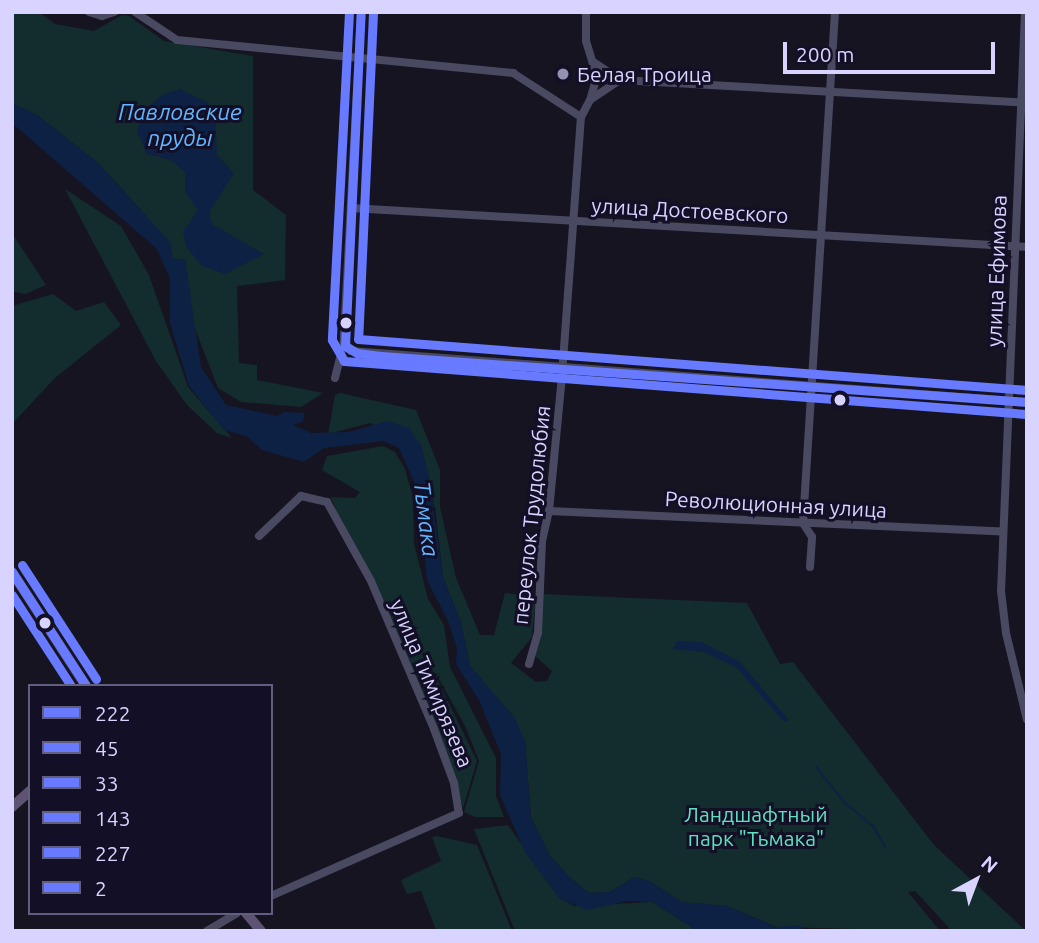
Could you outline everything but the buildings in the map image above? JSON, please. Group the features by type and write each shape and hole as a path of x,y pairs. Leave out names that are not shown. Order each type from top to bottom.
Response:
{"main road":[{"path":"12,572 85,684"},
{"path":"12,807 28,793"},
{"path":"248,915 261,931"}],"street":[{"path":"89,12 102,16 114,12"},
{"path":"135,12 177,40 513,73 580,117 590,100 597,76 595,62 586,41 586,12"},
{"path":"335,378 344,344 361,12"},
{"path":"810,567 813,537 803,523 835,12"},
{"name":"улица Ефимова","path":"1025,12 1024,103 1003,532 1004,621 1027,720"},
{"path":"595,62 620,80 1024,103"},
{"path":"590,100 620,80"},
{"name":"переулок Трудолюбия","path":"529,664 538,633 541,541 549,511 563,369 580,117"},
{"name":"улица Достоевского","path":"351,208 1027,247"},
{"path":"344,344 358,354 1027,402"},
{"name":"улица Тимирязева","path":"259,536 301,496 327,502 371,581 434,729 454,783 458,813 273,895"},
{"name":"Революционная улица","path":"549,511 1003,532"},
{"path":"207,931 234,915"}],"green space":[{"path":"12,12 39,12 55,24 94,31 122,15 129,16 164,41 253,56 253,190 286,215 285,280 237,286 239,363 257,365 257,380 323,393 301,407 241,402 218,388 190,316 185,259 173,260 140,209 98,163 37,115 12,103"},
{"path":"65,189 121,226 149,275 188,387 232,438 217,433 187,405 156,361"},
{"path":"12,233 46,285 25,294 12,291"},
{"path":"53,294 76,311 104,302 121,325 55,378 12,424 12,306"},
{"name":"Ландшафтный парк \"Тьмака\"","path":"340,393 416,410 440,470 440,507 456,578 480,635 494,635 505,593 524,595 535,605 532,637 511,663 536,682 547,681 552,671 535,656 542,632 542,594 747,603 780,664 793,662 934,845 1026,931 952,931 915,891 908,892 940,931 776,927 727,906 682,902 649,881 634,877 610,892 589,893 570,878 550,856 531,818 525,742 514,718 470,666 461,623 443,577 436,515 421,444 370,423 328,434 335,395"},
{"path":"383,446 395,452 405,469 413,497 414,544 428,599 444,625 450,667 496,758 496,796 504,817 475,817 464,812 479,761 465,726 438,677 412,671 340,520 331,497 355,498 360,492 322,470 327,456"},
{"path":"412,672 437,679 477,761 463,808 450,763"},
{"path":"508,825 559,897 574,906 652,902 698,931 515,931 474,829"},
{"path":"432,837 477,845 512,931 436,930 421,891 407,894 401,880 441,861"}],"water":[{"name":"Павловские пруды","path":"180,89 207,102 215,117 217,155 234,173 209,212 212,224 264,254 225,274 202,266 187,248 183,232 198,210 185,192 185,172 171,160 147,154 137,131 146,108 164,94"},
{"name":"Тьмака","path":"12,103 37,115 98,163 170,242 173,259 185,259 201,367 226,405 277,416 284,412 305,413 303,421 293,425 311,433 349,432 388,421 409,428 421,445 429,476 443,577 461,623 470,666 515,718 525,742 531,818 550,856 570,878 589,893 610,892 634,877 649,881 682,902 727,906 775,927 800,925 804,931 698,931 652,902 626,901 587,910 559,898 525,852 500,795 501,754 479,700 456,664 457,648 448,621 427,580 419,493 399,448 384,441 324,448 304,462 262,450 246,436 224,430 189,386 170,323 170,279 157,249 12,123"},
{"path":"677,641 701,642 739,661 789,720 784,722 737,668 704,652 673,649"}],"waterway":[{"path":"816,767 844,802 873,826 885,847"}],"transit line":[{"name":"45","path":"349,12 332,340 344,361 1026,414"},
{"name":"222","path":"345,346 361,12"},
{"name":"33","path":"373,13 358,339 1027,390"},
{"name":"222","path":"345,346 357,353 381,356 1027,402"},
{"name":"2","path":"22,565 96,679"},
{"name":"143","path":"12,572 85,684"},
{"name":"227","path":"12,595 70,684"}],"place":[{"name":"Белая Троица","path":"563,74"}]}
